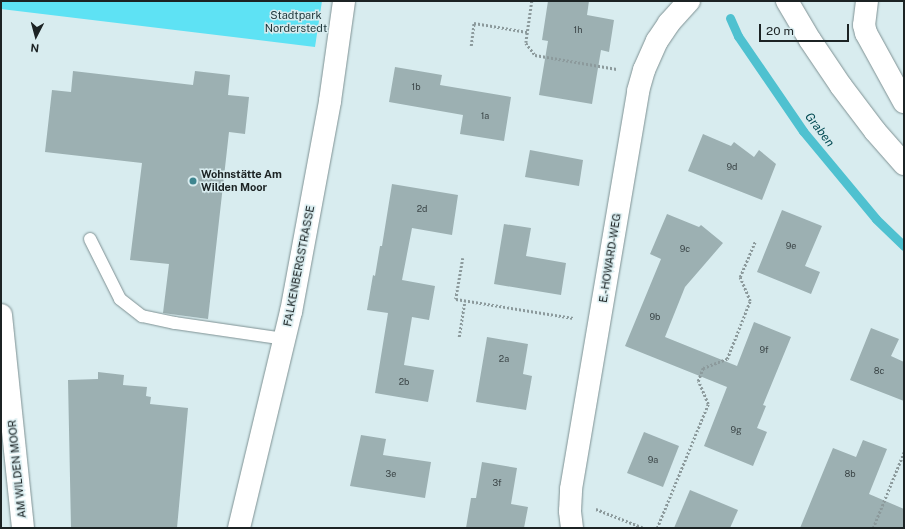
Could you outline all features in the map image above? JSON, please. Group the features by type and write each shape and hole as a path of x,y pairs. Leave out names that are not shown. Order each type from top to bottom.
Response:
{"street":[{"name":"FALKENBERGSTRASSE","path":"239,528 285,339 330,101 344,1"},
{"name":"E.-HOWARD-WEG","path":"572,528 570,498 636,101 643,73 660,36 689,1"},
{"path":"787,1 810,40 841,86 875,131 904,164"},
{"path":"867,1 864,25 866,33 904,102"},
{"name":"AM WILDEN MOOR","path":"1,316 23,528"}],"lane":[{"path":"90,239 120,299 142,316 175,323 285,339"}],"path":[{"path":"532,1 526,43 535,55 643,73"},
{"path":"470,46 474,23 527,32"},
{"path":"657,528 708,404 698,381 703,368 727,359 750,301 740,277 755,241"},
{"path":"463,258 456,299 599,323"},
{"path":"459,337 465,301"},
{"path":"873,528 904,452"},
{"path":"900,461 904,462"},
{"path":"570,498 644,528"}],"green space":[{"name":"Stadtpark Norderstedt","path":"1,1 322,1 315,47 1,9"}],"building":[{"path":"548,1 589,1 587,15 614,20 609,52 601,50 592,104 539,95 548,41 542,40"},
{"path":"395,67 442,75 440,85 511,97 504,141 460,134 463,115 389,102"},
{"name":"Wohnstätte Am Wilden Moor","path":"73,71 193,85 195,71 230,75 228,95 249,97 245,134 229,132 208,319 163,313 169,264 130,260 142,163 45,152 52,90 71,92"},
{"path":"703,134 731,146 734,142 754,157 759,150 776,164 762,200 688,171"},
{"path":"530,150 583,160 579,186 525,177"},
{"path":"392,184 458,195 452,235 412,228 402,280 435,286 429,320 412,317 404,365 434,370 428,402 375,393 388,313 367,310 373,275 375,276 380,246 382,246"},
{"path":"782,210 822,226 805,266 820,272 811,294 757,272"},
{"path":"667,214 699,227 701,225 723,243 685,287 665,337 737,366 754,322 791,337 763,405 766,406 757,428 767,432 753,466 704,446 727,387 625,346 661,259 650,254"},
{"path":"504,224 531,228 526,256 566,263 561,295 494,284"},
{"path":"871,328 899,339 891,356 904,362 904,401 850,380"},
{"path":"487,337 528,344 523,374 532,376 526,410 476,402"},
{"path":"98,372 124,375 123,385 147,387 146,396 151,397 150,404 188,408 177,528 71,528 68,380 98,379"},
{"path":"644,432 679,446 663,487 627,473"},
{"path":"361,435 386,439 383,455 431,462 425,498 350,486"},
{"path":"863,440 887,449 869,494 904,509 904,528 800,528 833,448 856,457"},
{"path":"482,462 517,468 511,504 528,507 524,528 466,528 471,498 476,498"},
{"path":"690,490 738,510 730,528 674,528"}],"waterway":[{"name":"Graben","path":"730,18 738,36 803,131 876,219 904,246"}],"place":[{"name":"Wohnstätte Am Wilden Moor","path":"193,181"}]}
